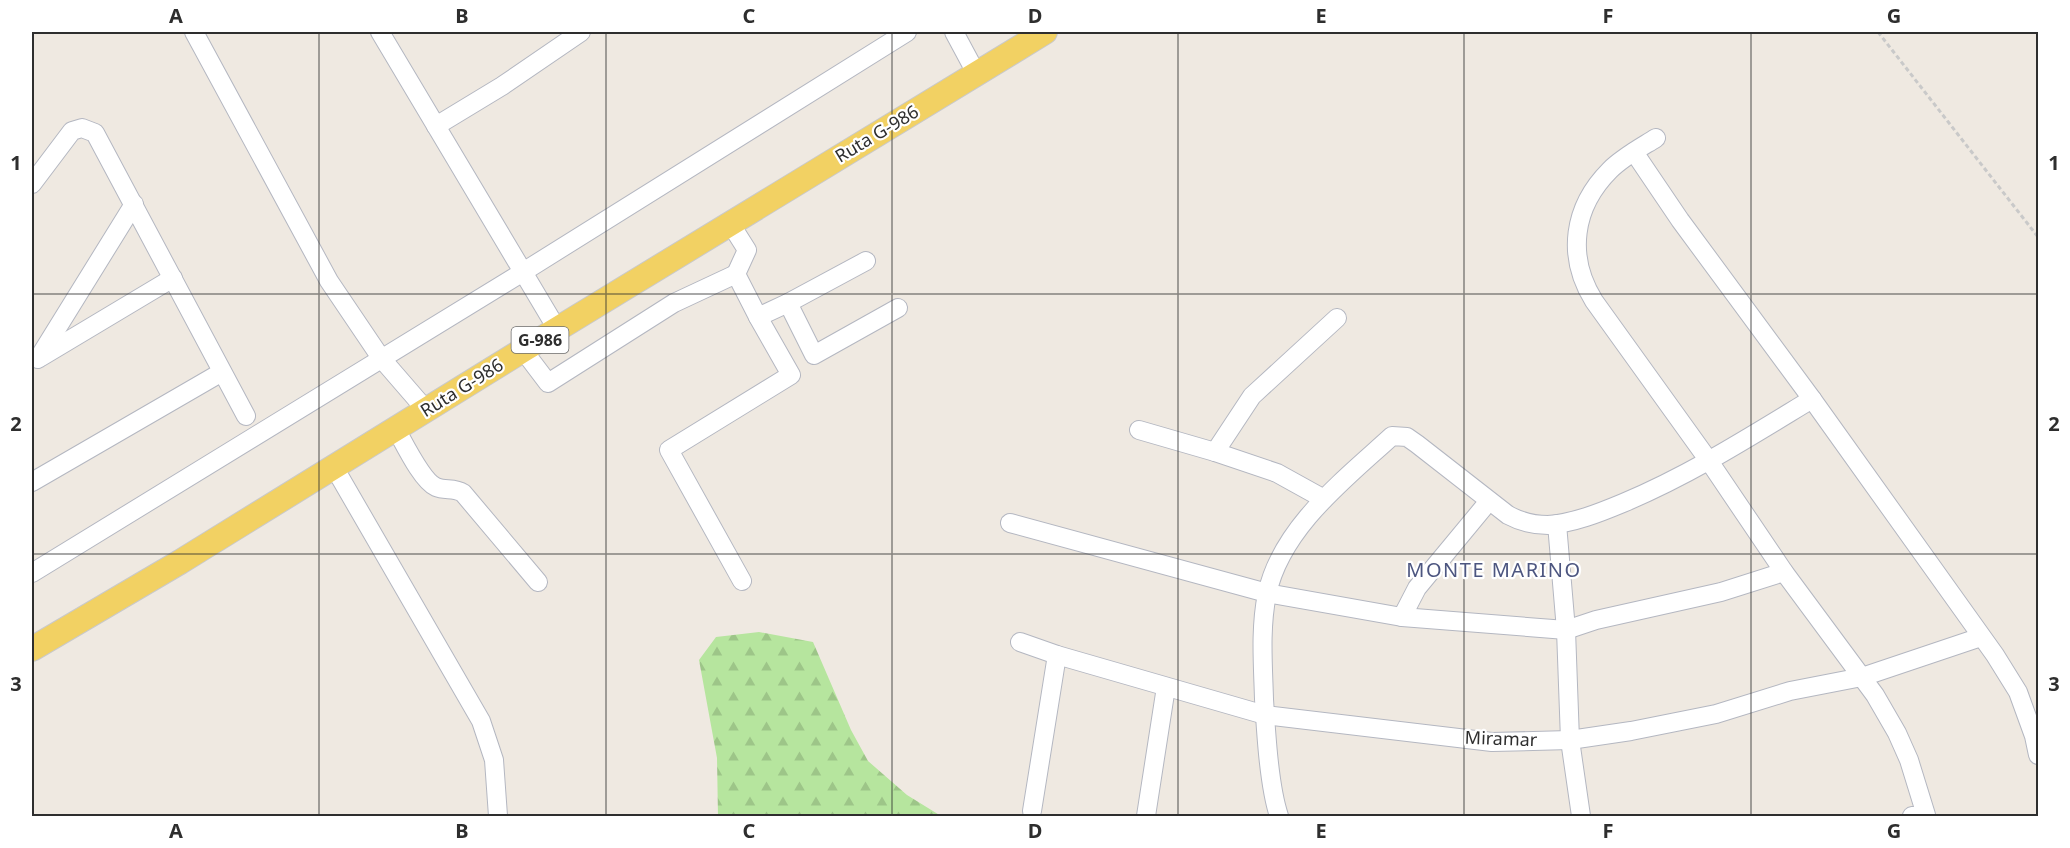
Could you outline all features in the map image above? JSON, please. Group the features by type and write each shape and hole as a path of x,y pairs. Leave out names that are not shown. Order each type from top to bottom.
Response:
{"main road":[{"name":"Ruta G-986","path":"33,648 180,562 522,350 1045,32"}],"street":[{"path":"194,32 329,281 381,358 426,410"},
{"path":"380,32 557,329"},
{"path":"436,126 502,86 581,32"},
{"path":"32,573 523,272 907,32"},
{"path":"954,32 976,73"},
{"path":"32,184 69,135 77,129 87,128 98,136 246,416"},
{"path":"1656,138 1610,169 1586,202 1576,236 1579,268 1586,288 1709,461 1784,572 1863,676 1892,724 1916,778 1926,814 1912,816"},
{"path":"1634,152 1680,220 1812,399 2018,692 2034,736 2038,755"},
{"path":"35,361 134,204"},
{"path":"522,350 548,383 674,303 736,274 747,250 730,224"},
{"path":"758,317 866,261"},
{"path":"736,274 791,375 669,450 742,581"},
{"path":"35,361 173,278"},
{"path":"788,303 813,355 898,308"},
{"path":"1215,452 1252,396 1337,318"},
{"path":"32,482 222,372"},
{"path":"1279,816 1273,788 1265,715 1262,650 1267,593 1285,549 1324,499 1392,436 1407,437 1517,520 1536,525 1557,524 1610,508 1650,491 1709,461 1812,399"},
{"path":"396,429 428,482 439,488 453,488 463,493 538,582"},
{"path":"1139,430 1277,473 1324,499"},
{"path":"334,467 482,721 494,760 498,816"},
{"path":"1402,617 1417,588 1489,501"},
{"path":"1010,523 1267,593 1402,617 1566,630 1596,620 1721,592 1784,572"},
{"path":"1557,524 1566,630 1570,740 1581,816"},
{"name":"Miramar","path":"1020,642 1057,655 1265,715 1492,742 1570,740 1631,731 1716,714 1790,691 1863,676 1981,637"},
{"path":"1032,811 1057,655"},
{"path":"1146,816 1166,687"}],"path":[{"path":"1878,32 2038,237"}],"green space":[{"path":"759,632 813,642 851,730 868,761 907,795 941,816 718,816 717,758 699,660 716,637"}],"district":[{"name":"MONTE MARINO","path":"1494,570"}]}
